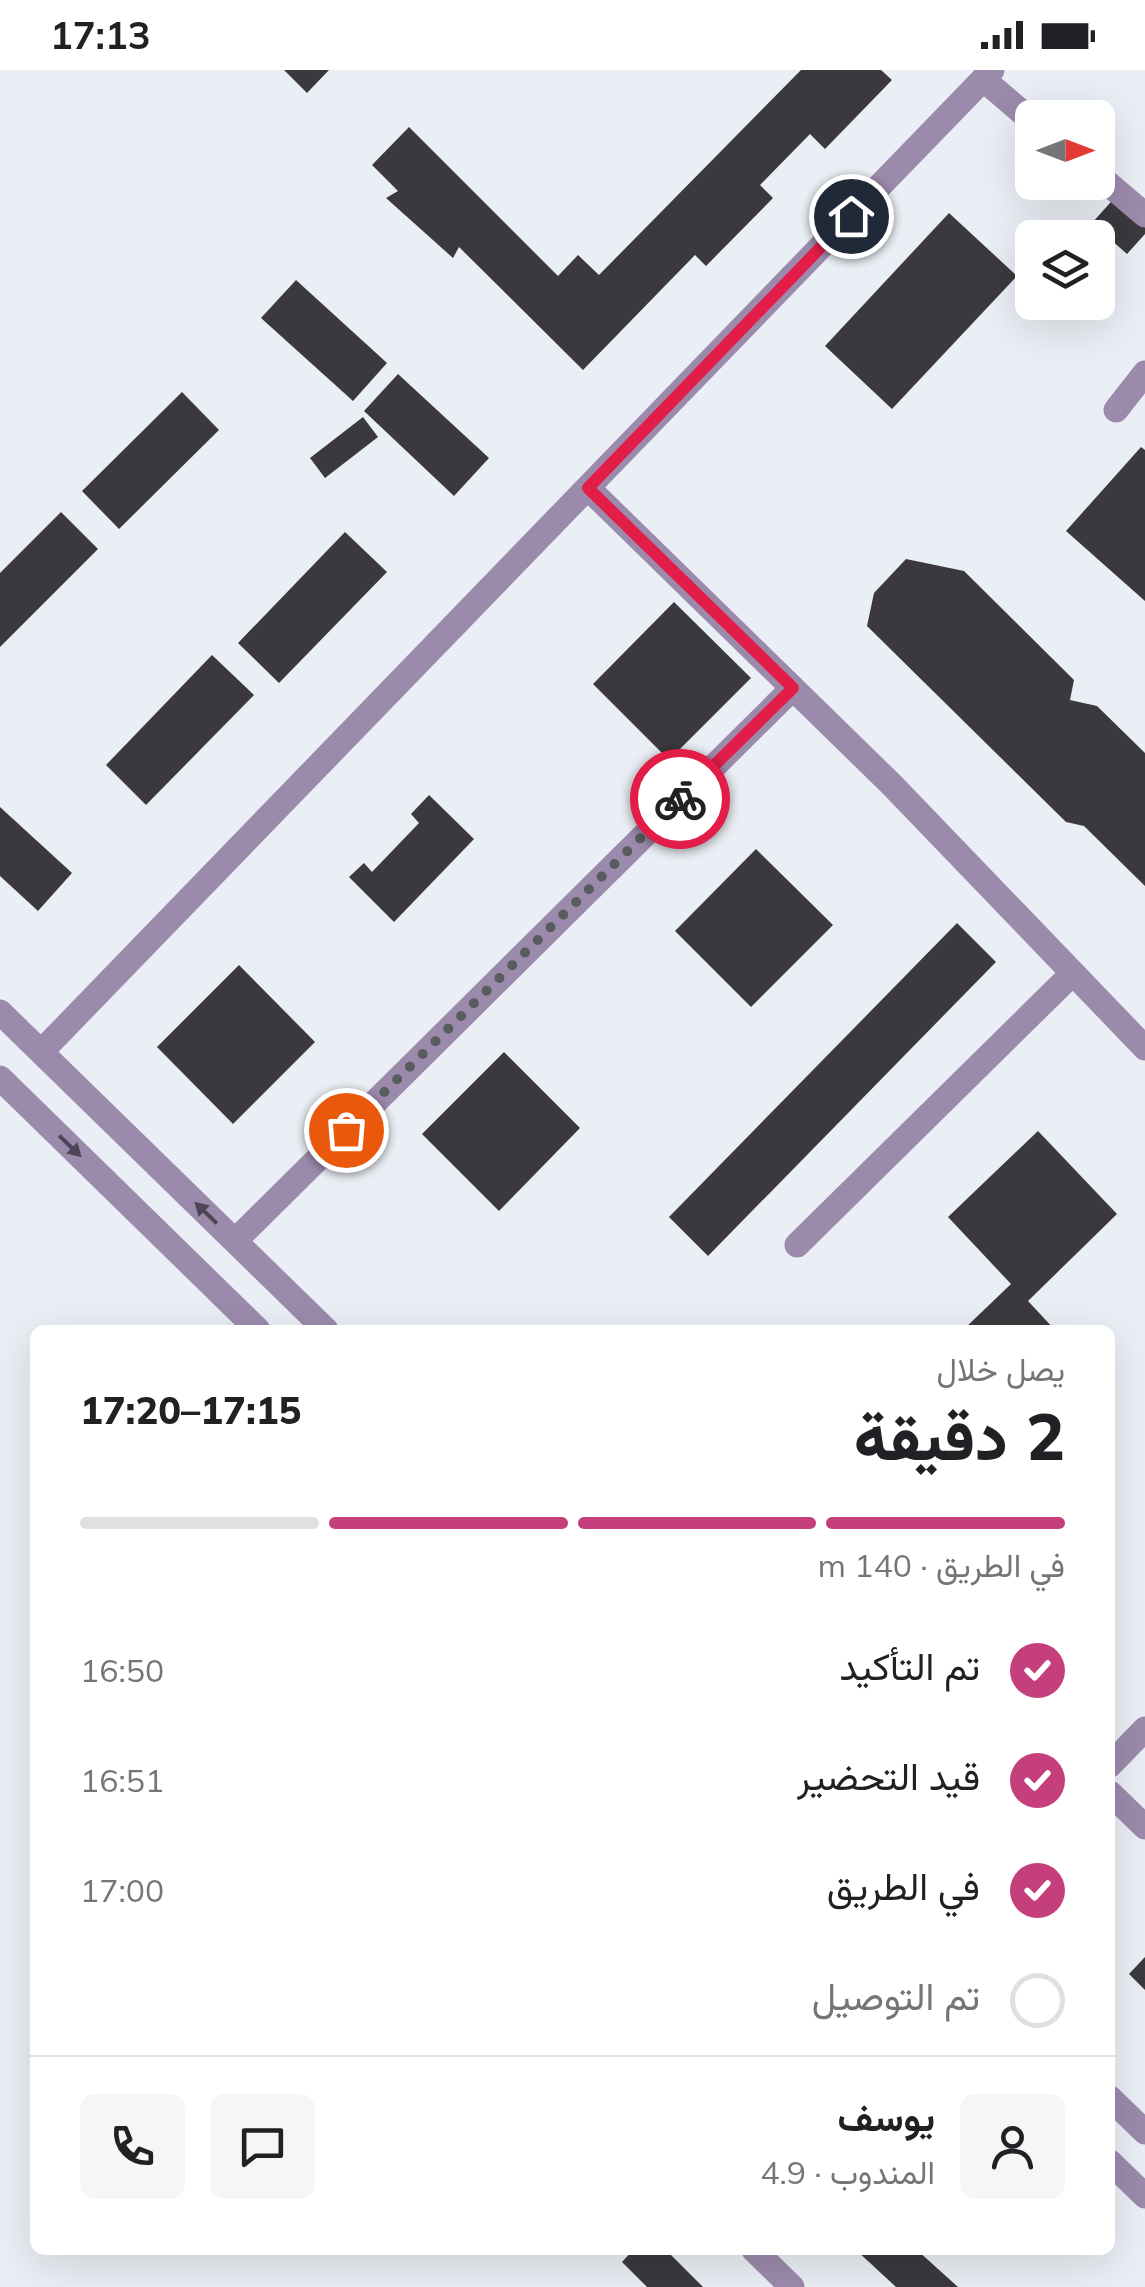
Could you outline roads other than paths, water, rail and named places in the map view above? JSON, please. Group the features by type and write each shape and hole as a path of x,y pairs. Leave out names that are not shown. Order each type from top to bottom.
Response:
{"street":[{"path":"42,1052 987,75 1015,104"},
{"path":"1115,189 1145,215"},
{"path":"1116,410 1145,373"},
{"path":"588,488 793,688 1145,1048"},
{"path":"235,1241 793,688"},
{"path":"796,1245 1073,973"},
{"path":"0,1012 321,1325"},
{"path":"0,1078 253,1325"},
{"path":"1115,1760 1145,1728"},
{"path":"1115,1798 1145,1827"},
{"path":"1115,2103 1145,2132"},
{"path":"1115,2167 1145,2196"},
{"path":"759,2255 792,2287"}]}
